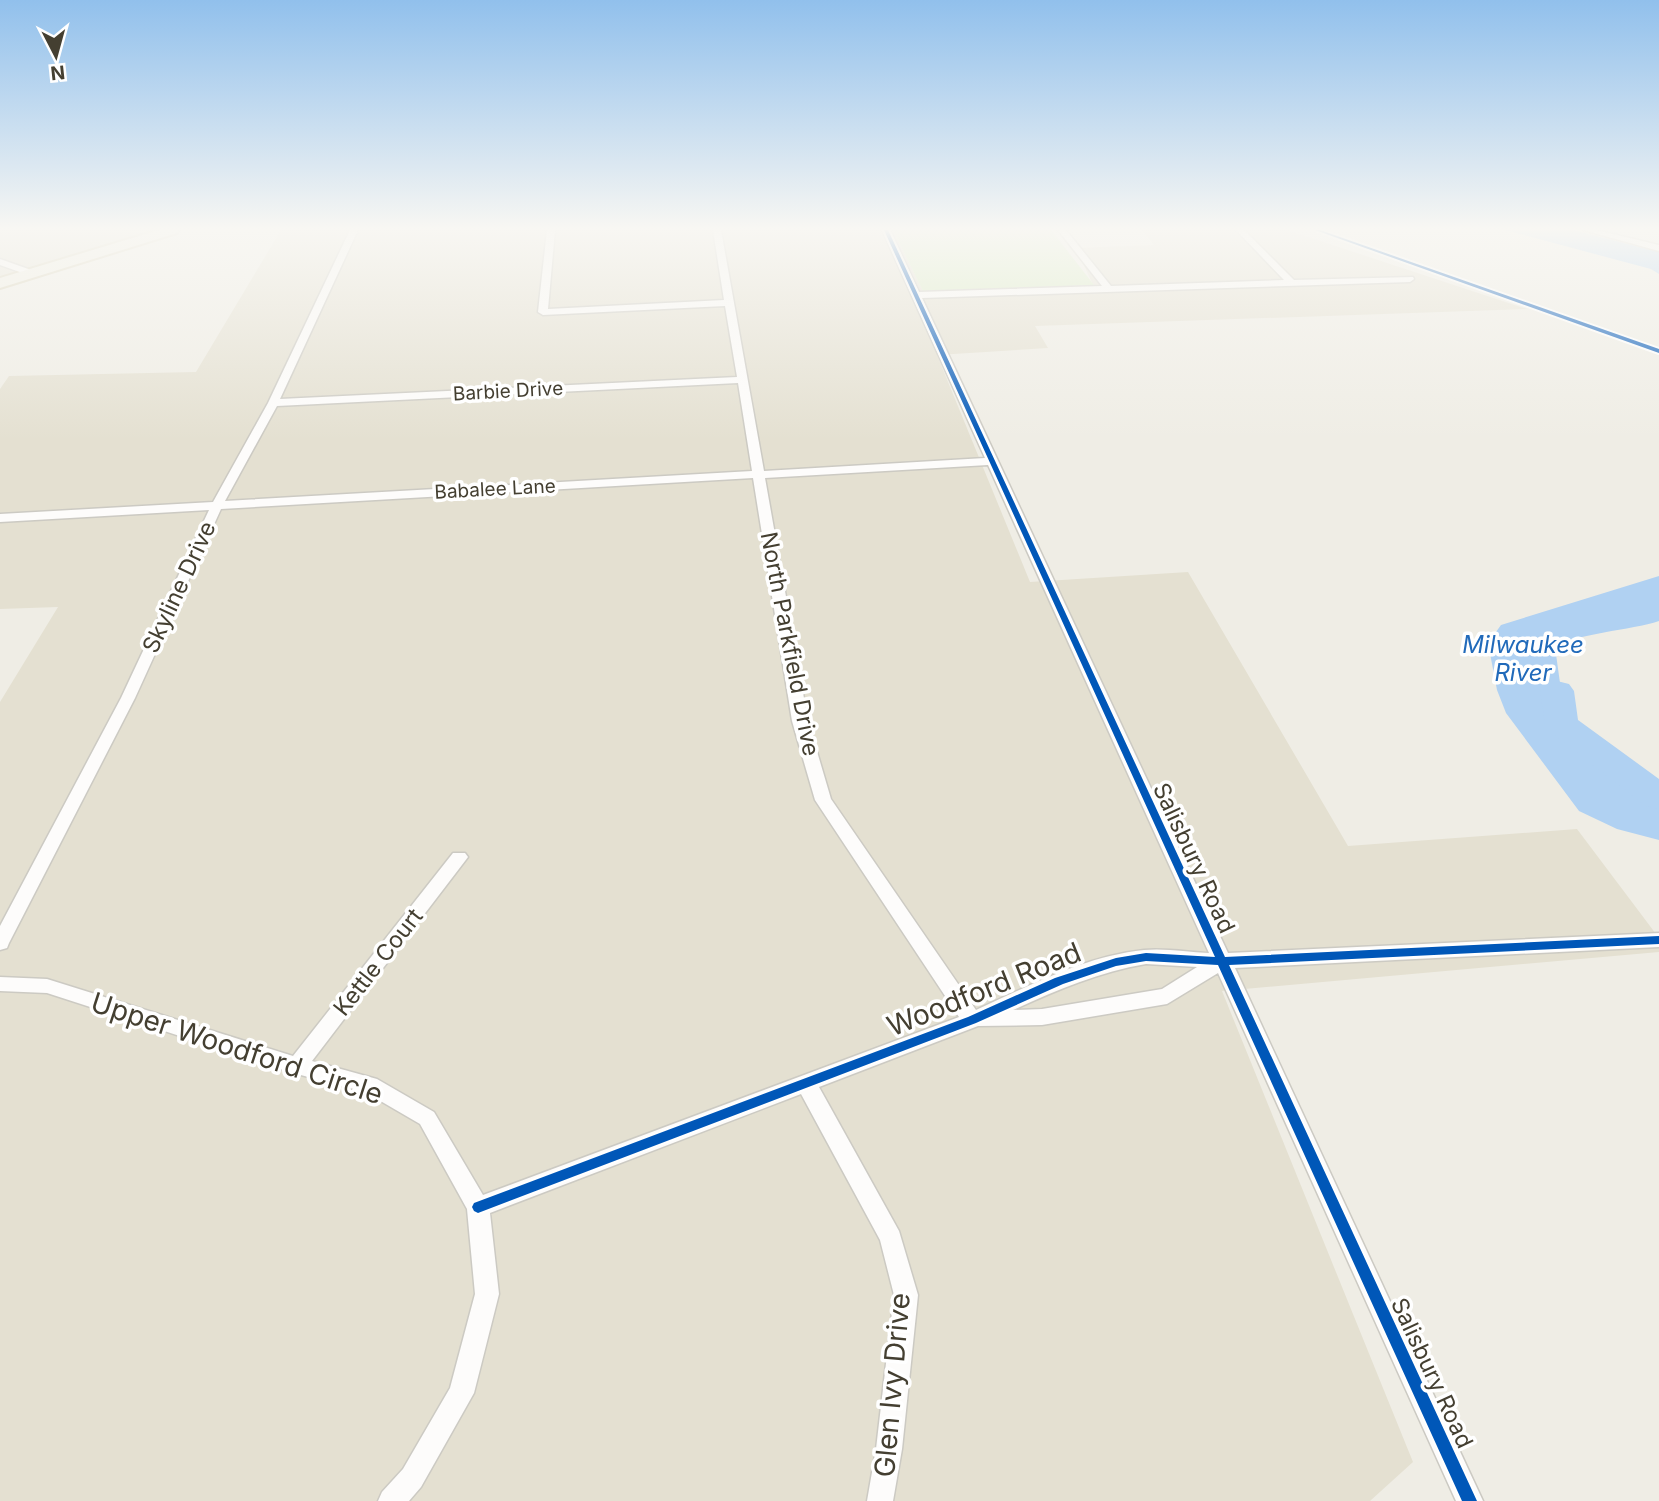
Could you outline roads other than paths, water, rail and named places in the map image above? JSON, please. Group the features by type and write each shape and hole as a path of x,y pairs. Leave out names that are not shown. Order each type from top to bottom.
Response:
{"street":[{"name":"Skyline Drive","path":"0,943 128,698 217,505 273,402 321,300"},
{"path":"544,300 543,312 729,303"},
{"name":"Salisbury Road","path":"918,300 1469,1501"},
{"name":"North Parkfield Drive","path":"729,303 800,721 823,800 972,1020"},
{"name":"Barbie Drive","path":"273,402 742,380"},
{"name":"Babalee Lane","path":"0,518 990,461"},
{"name":"Kettle Court","path":"297,1066 459,857"},
{"name":"Woodford Road","path":"478,1207 972,1020 1049,985 1116,962 1146,957 1221,961 1659,940"},
{"name":"Woodford Road","path":"972,1020 1041,1017 1167,996 1221,961"},
{"name":"Upper Woodford Circle","path":"0,984 47,986 297,1066 370,1085 427,1118 478,1207 487,1294 461,1393 412,1478 391,1501"},
{"name":"Glen Ivy Drive","path":"806,1083 891,1238 906,1295 890,1449 880,1501"}],"water":[{"name":"Milwaukee River","path":"1659,576 1659,621 1575,639 1555,647 1565,719 1572,728 1574,742 1593,758 1659,792 1659,840 1617,829 1579,811 1506,713 1497,690 1488,643 1501,625"}],"waterway":[{"name":"Milwaukee River","path":"1557,691 1562,724 1659,797"}]}
